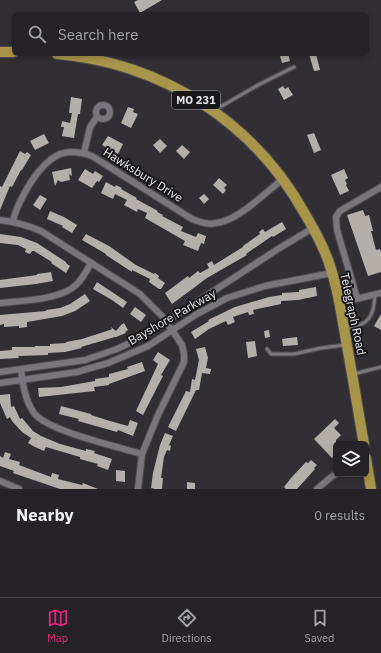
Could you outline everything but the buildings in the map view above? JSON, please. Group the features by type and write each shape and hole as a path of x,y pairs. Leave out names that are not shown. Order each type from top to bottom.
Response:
{"main road":[{"path":"0,52 12,52"},
{"name":"Telegraph Road","path":"78,56 88,57 151,76 185,93 214,111 253,145 283,179 313,228 324,250 332,273 340,303 363,441"},
{"path":"369,477 371,489"}],"street":[{"path":"84,152 90,126 97,117"},
{"name":"Hawksbury Drive","path":"14,222 19,201 38,171 46,162 58,154 65,152 84,152 98,159 192,219 208,224 223,222 236,216 283,179"},
{"path":"357,298 337,230 336,217 340,212 381,187"},
{"path":"0,220 28,225 41,231 140,294 158,311 182,345 184,362 158,415 142,454 138,489"},
{"name":"Bayshore Parkway","path":"0,372 65,364 100,355 131,342 166,322 313,228"},
{"path":"0,303 41,300 65,291 77,284 91,264"},
{"name":"Bayshore Parkway","path":"0,383 77,372 118,360 148,346 214,304 245,292 332,273"},
{"path":"340,303 378,293"},
{"path":"21,370 25,395 28,403 35,414 46,422 59,429 142,454"},
{"path":"317,489 333,475"},
{"path":"0,481 19,489"}],"lane":[{"path":"214,111 258,85 294,67"},
{"path":"344,329 357,327 364,324 371,315 378,293"},
{"path":"267,350 271,354 282,355 347,345"},
{"path":"352,374 381,367"}]}
